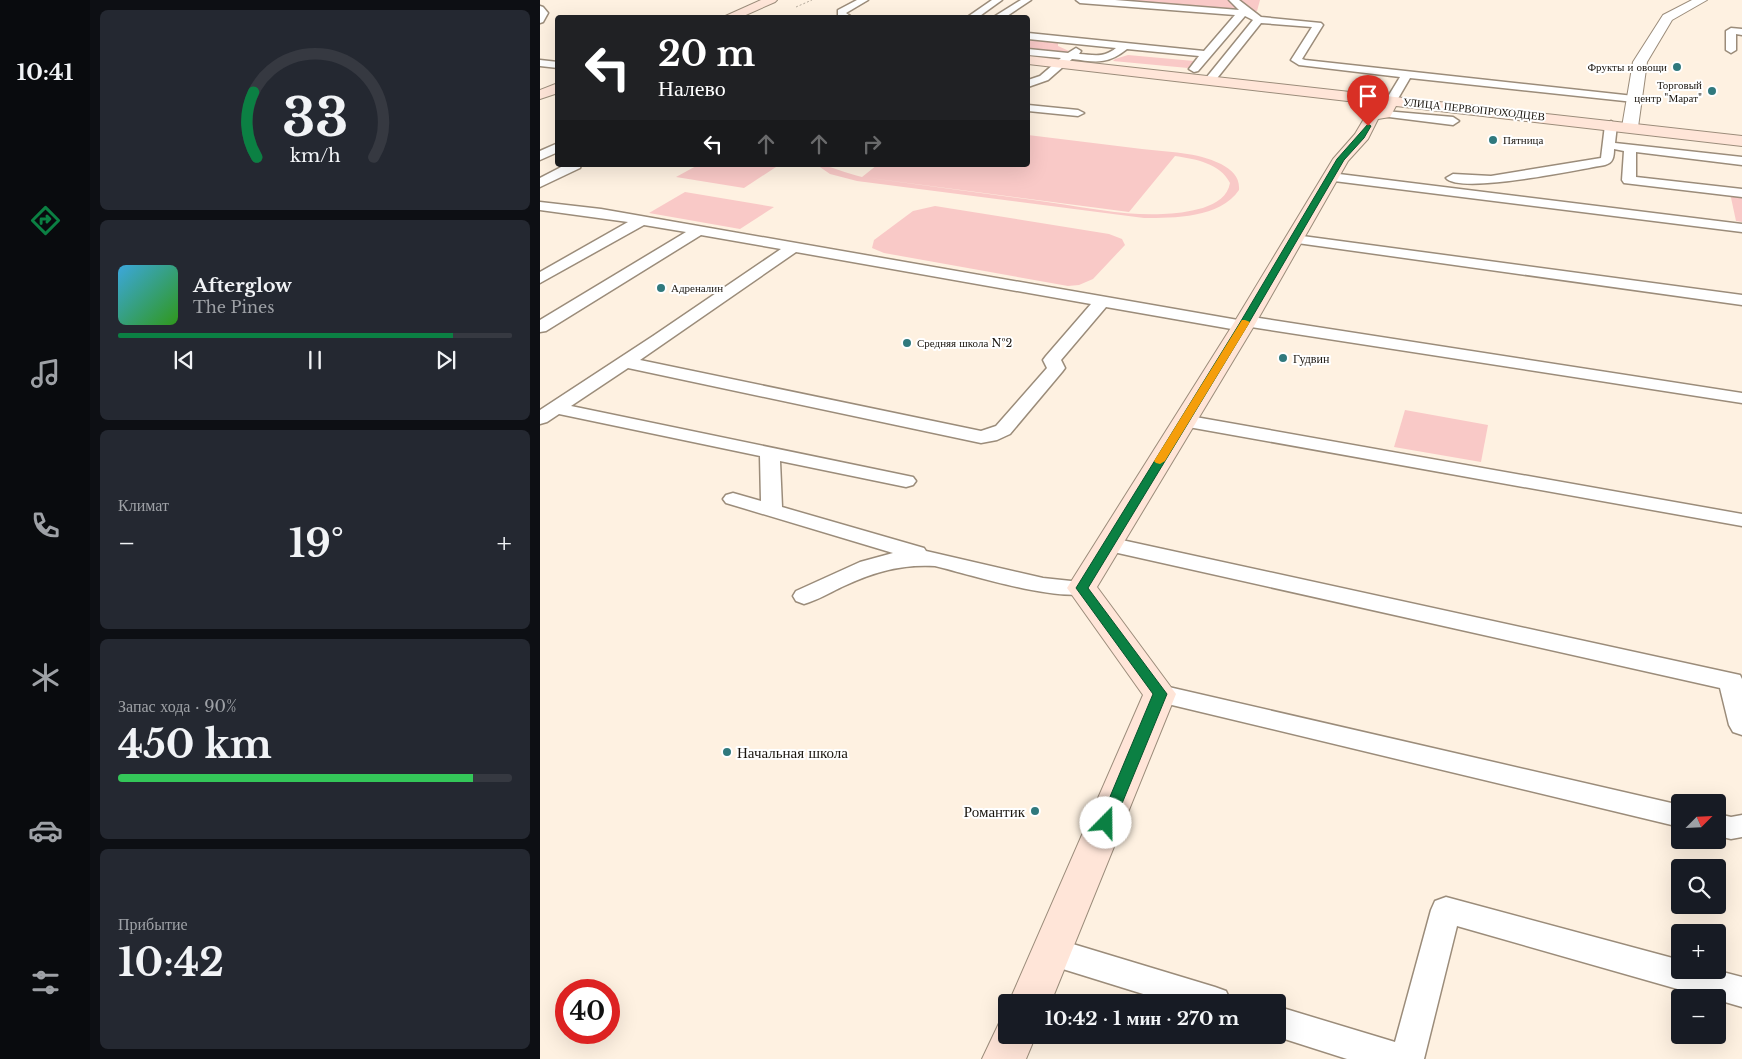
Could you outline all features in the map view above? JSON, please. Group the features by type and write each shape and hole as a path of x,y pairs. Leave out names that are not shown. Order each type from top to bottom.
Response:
{"street":[{"path":"734,15 771,0"},
{"path":"1630,127 1640,62 1667,18 1702,0"},
{"name":"УЛИЦА ПЕРВОПРОХОДЦЕВ","path":"1030,60 1066,60 1388,107 1611,124 1742,141"},
{"path":"540,95 555,88"},
{"path":"1034,994 1053,952 1160,694 1082,588 1244,323 1341,159 1362,136 1373,115 1388,107"},
{"path":"1004,1059 1011,1044"}],"lane":[{"path":"841,15 841,12 864,0"},
{"path":"975,15 998,0"},
{"path":"1001,15 1027,0"},
{"path":"1080,0 1245,13"},
{"path":"1233,0 1245,13 1258,20 1318,25 1296,60 1298,62 1634,99"},
{"path":"540,9 543,13 540,20"},
{"path":"1194,69 1245,13"},
{"path":"1210,80 1258,20"},
{"path":"1731,50 1731,31 1742,32"},
{"path":"1030,36 1206,54"},
{"path":"1030,83 1044,78 1088,42"},
{"path":"1030,52 1066,60 1094,59 1108,58 1124,46"},
{"path":"540,63 555,65"},
{"path":"1406,75 1388,107 1453,121"},
{"path":"1030,108 1078,113"},
{"path":"1442,177 1490,180 1601,162 1607,159 1611,124"},
{"path":"1608,146 1742,160"},
{"path":"1627,214 1630,148"},
{"path":"540,156 555,149"},
{"path":"540,182 571,167"},
{"path":"1331,177 1742,228"},
{"path":"1629,180 1742,193"},
{"path":"540,206 601,212 1102,301 1742,398"},
{"path":"540,278 642,220"},
{"path":"540,327 699,230"},
{"path":"1294,239 1742,300"},
{"path":"548,413 793,247"},
{"path":"624,362 981,437 990,436 1003,430 1056,368 1052,360 1102,301"},
{"path":"548,413 770,452 906,481"},
{"path":"1184,421 1742,520"},
{"path":"770,452 772,511"},
{"path":"733,499 935,559 1043,585 1082,588"},
{"path":"1108,544 1736,680 1742,725"},
{"path":"804,596 875,564 898,558 918,557 935,559"},
{"path":"1160,694 1671,814"},
{"path":"1726,827 1742,826"},
{"path":"1407,1059 1446,910 1742,992"},
{"path":"1053,952 1189,994"},
{"path":"1286,1024 1398,1059"}],"shaded area":[{"path":"1103,0 1260,0 1257,11 1250,12"},
{"path":"1030,38 1058,40 1058,46 1069,51 1066,53 1030,49"},
{"path":"1128,55 1194,61 1188,68 1113,61"},
{"path":"1030,135 1202,157 1221,164 1232,171 1237,178 1239,190 1231,199 1220,206 1196,215 1144,218 857,181 830,174 820,167 830,167 862,177 874,167 1030,167","holes":["1175,156 1213,166 1226,176 1230,183 1227,192 1221,199 1203,208 1163,214 1136,214 862,177 1129,212"]},
{"path":"694,167 776,167 744,188 676,177"},
{"path":"685,192 774,207 740,229 649,213"},
{"path":"1730,193 1742,195 1742,222 1736,221"},
{"path":"935,206 1109,234 1122,239 1125,245 1093,279 1079,285 1068,286 884,253 872,248 874,240 913,211"},
{"path":"1405,410 1488,425 1481,462 1394,447"}],"slow traffic":[{"path":"1160,461 1245,322"}],"place":[{"name":"Фрукты и овощи","path":"1677,67"},
{"name":"Торговый центр \"Марат\"","path":"1712,91"},
{"name":"Пятница","path":"1493,140"},
{"name":"Адреналин","path":"661,288"},
{"name":"Средняя школа №2","path":"907,343"},
{"name":"Гудвин","path":"1283,358"},
{"name":"Начальная школа","path":"727,752"},
{"name":"Романтик","path":"1035,811"}],"route":[{"path":"1106,823 1160,694 1082,588 1243,326 1341,159 1362,136 1368,126"}]}
